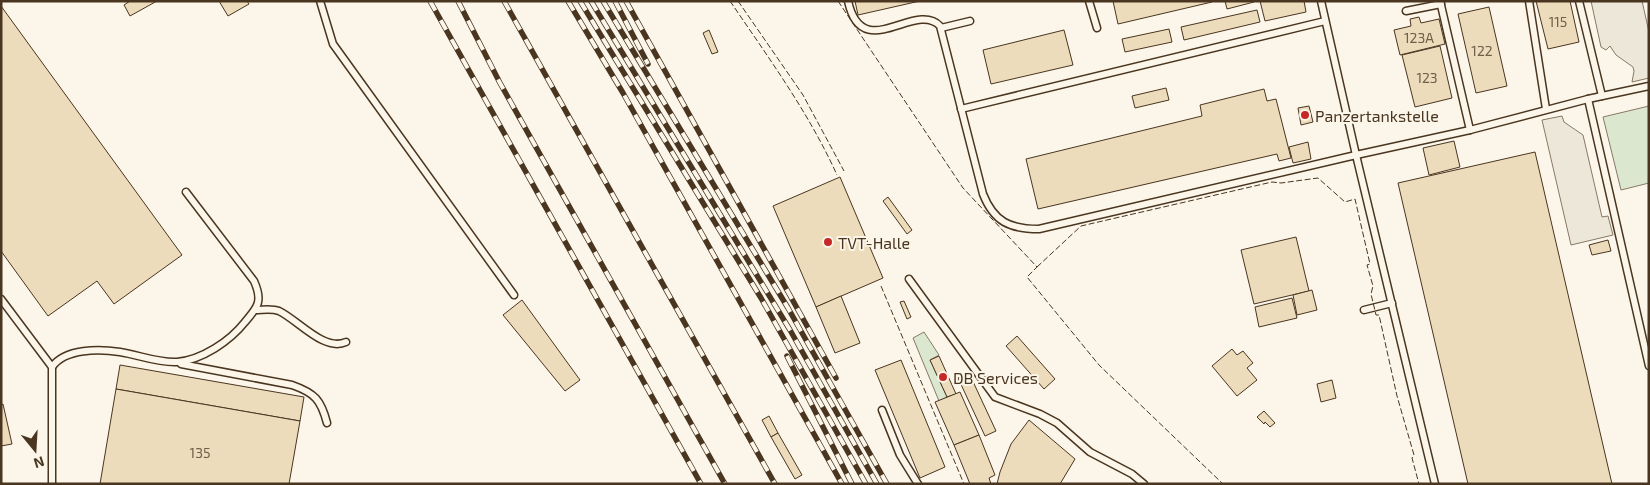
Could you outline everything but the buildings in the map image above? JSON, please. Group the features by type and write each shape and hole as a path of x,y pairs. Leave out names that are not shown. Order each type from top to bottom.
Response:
{"lane":[{"path":"320,1 333,44 514,296"},
{"path":"848,1 851,14 858,25 865,29 871,30 922,19 937,22 941,28 987,202 997,216 1009,226 1025,229 1039,229 1470,130 1546,109 1649,86"},
{"path":"1089,1 1097,28"},
{"path":"1321,1 1435,484"},
{"path":"1529,1 1546,109"},
{"path":"1579,1 1602,96"},
{"path":"1406,11 1441,3 1470,130"},
{"path":"941,28 970,21"},
{"path":"961,109 1325,21"},
{"path":"1588,99 1645,335 1649,366"},
{"path":"172,362 186,361 211,352 242,326 255,310 260,296 254,281 186,192"},
{"path":"909,279 995,397 1035,412 1057,423 1090,452 1132,474 1144,484"},
{"path":"1,299 52,367 52,484"},
{"path":"1364,310 1392,303"},
{"path":"255,310 269,309 280,312 328,344 339,345 346,342"},
{"path":"52,367 61,358 78,353 120,352 292,385 304,388 319,400 327,424"},
{"path":"882,410 900,455 918,484"}],"green space":[{"path":"1649,106 1649,183 1621,190 1603,117"},
{"path":"924,332 939,355 930,360 947,397 939,401 913,338"}],"shaded area":[{"path":"1591,1 1642,1 1649,32 1649,78 1632,82 1633,67 1616,55 1610,46 1606,50 1601,47"},
{"path":"1562,116 1564,122 1583,135 1602,217 1608,216 1613,235 1571,245 1542,120"}],"railway":[{"path":"430,1 701,484"},
{"path":"458,1 500,83 725,484"},
{"path":"504,1 775,484"},
{"path":"568,1 623,93 842,484"},
{"path":"580,1 761,298 866,484"},
{"path":"591,1 790,330 877,484"},
{"path":"603,1 788,308 887,484"},
{"path":"615,1 648,64"},
{"path":"626,1 836,378"},
{"path":"787,356 852,484"}],"fence":[{"path":"730,1 801,107 837,175"},
{"path":"738,1 803,95 844,171"},
{"path":"838,1 963,188 1037,267 1027,277 1099,365 1223,484"},
{"path":"1037,267 1081,226 1272,182 1281,183 1318,178 1345,202 1355,199 1370,264 1367,265 1373,286 1371,294 1376,315 1379,315 1397,396 1414,455 1412,458 1419,484"},
{"path":"881,286 964,484"}],"place":[{"name":"Panzertankstelle","path":"1305,115"},
{"name":"TVT-Halle","path":"828,242"},
{"name":"DB Services","path":"943,377"}]}
